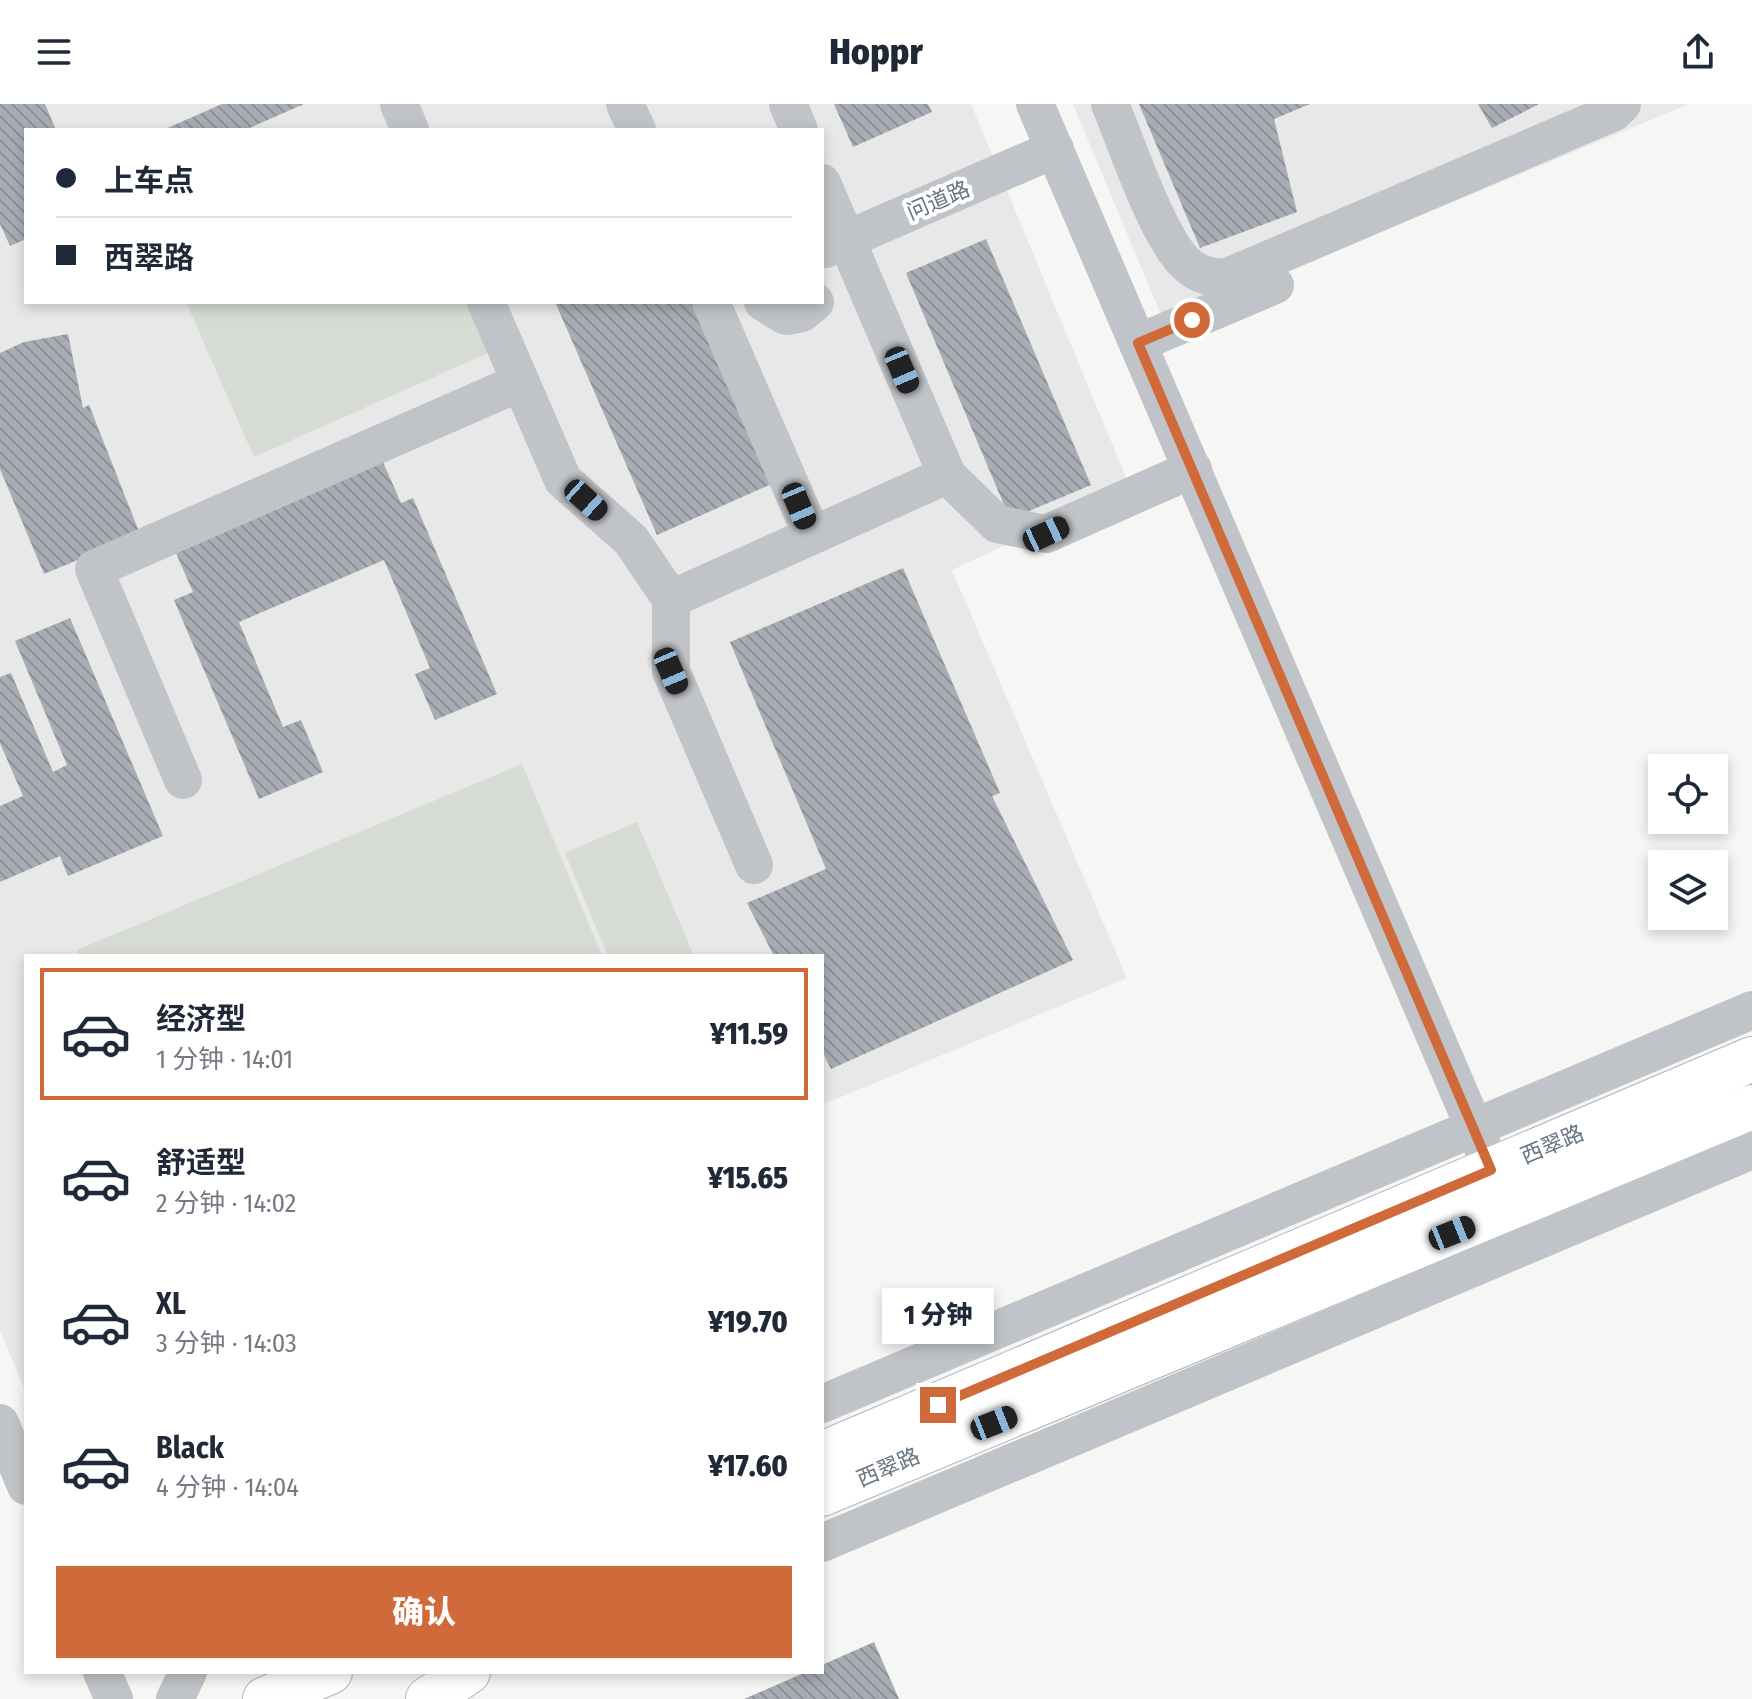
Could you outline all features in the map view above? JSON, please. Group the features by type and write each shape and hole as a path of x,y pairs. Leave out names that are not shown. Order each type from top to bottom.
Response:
{"main road":[{"name":"西翠路","path":"824,1453 1752,1059"},
{"name":"西翠路","path":"824,1493 1752,1107"},
{"path":"265,1699 325,1674"},
{"path":"428,1699 465,1674"}],"street":[{"path":"399,104 409,128"},
{"path":"625,104 636,128"},
{"path":"788,104 798,128"},
{"path":"1035,104 1509,1209"},
{"path":"1110,104 1170,246 1187,265 1202,275 1225,278 1614,112 1622,104"},
{"name":"问道路","path":"834,245 1055,149"},
{"path":"824,193 834,245 947,475 997,524 1046,534 1193,469"},
{"path":"1138,343 1435,217"},
{"path":"487,304 563,480 631,540 671,599 671,671 754,865"},
{"path":"712,304 812,535"},
{"path":"766,304 786,316 808,311 813,304"},
{"path":"183,780 94,569 521,382"},
{"path":"671,599 947,475"},
{"path":"824,1403 1752,1010"},
{"path":"824,1542 1752,1150"},
{"path":"0,1423 24,1481"},
{"path":"103,1674 114,1699"},
{"path":"175,1699 187,1674"}],"shaded area":[{"path":"0,104 971,104 1130,487 952,570 1127,978 824,1104 824,954 24,954 24,1388 0,1330"},
{"path":"1073,104 1689,104 1164,322"},
{"path":"187,304 478,304 497,349 254,457"},
{"path":"522,764 601,954 78,954 77,950"},
{"path":"637,822 693,954 607,954 565,853"}],"building":[{"path":"0,104 45,104 55,128 24,128 24,240 10,246 0,224"},
{"path":"222,104 304,104 250,128 168,128"},
{"path":"834,104 928,104 932,112 853,147"},
{"path":"1139,104 1310,104 1274,119 1297,212 1200,248"},
{"path":"1478,104 1539,104 1492,128"},
{"path":"986,239 1091,485 1010,519 906,273"},
{"path":"556,304 698,304 776,482 657,535"},
{"path":"68,334 83,408 89,405 140,534 44,574 0,469 0,353 24,342"},
{"path":"383,462 401,503 413,498 497,694 435,720 415,674 430,668 384,560 239,622 283,727 301,720 323,772 259,799 174,600 193,592 175,551"},
{"path":"903,568 1000,793 992,796 1073,960 831,1069 824,1055 824,954 773,954 747,903 826,869 730,642"},
{"path":"70,618 163,836 68,876 60,856 0,882 0,806 23,796 0,743 0,677 11,673 53,772 67,765 15,641"},
{"path":"874,1642 899,1699 744,1699 801,1674 824,1674 824,1664"}],"route":[{"path":"938,1405 1491,1170 1138,343 1192,320"}]}
